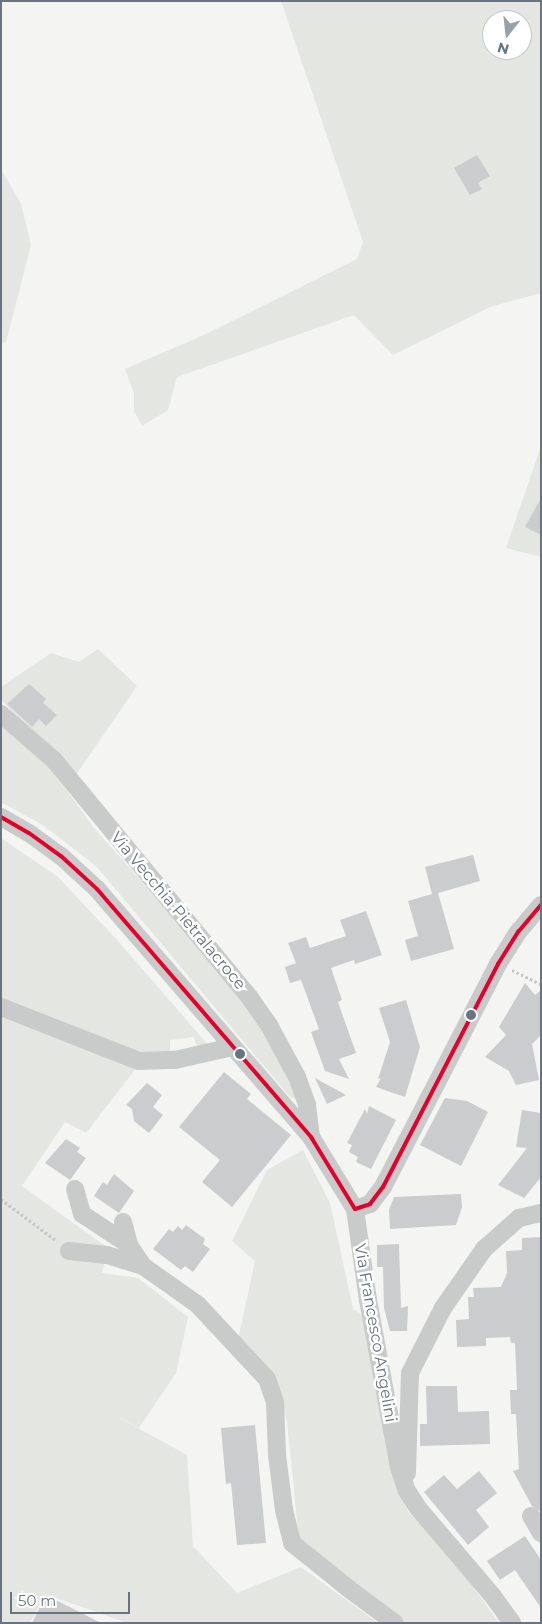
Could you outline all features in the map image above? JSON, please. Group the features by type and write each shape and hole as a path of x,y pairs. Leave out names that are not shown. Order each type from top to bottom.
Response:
{"street":[{"name":"Via Vecchia Pietralacroce","path":"1,714 21,729 54,760 250,998 269,1025 297,1077 307,1105 311,1137"},
{"name":"Via Francesco Angelini","path":"1,817 29,833 61,856 97,889 311,1137 355,1209 368,1300 399,1467 407,1491 418,1508 492,1595 512,1623"},
{"path":"355,1209 370,1204 383,1188 498,964 519,931 541,905"},
{"path":"1,1007 138,1061 175,1060 232,1047"},
{"path":"76,1189 82,1214 129,1245"},
{"path":"407,1491 410,1373 443,1308 484,1249 519,1218 541,1212"},
{"path":"122,1222 129,1245 143,1266"},
{"path":"69,1251 107,1256 143,1266 198,1305 267,1379 275,1402 277,1455 284,1510 292,1543 395,1623"},
{"path":"530,1516 541,1533"}],"path":[{"path":"529,977 541,984"},
{"path":"1,1199 69,1251"}],"shaded area":[{"path":"281,1 541,1 541,293 490,307 393,355 354,315 177,377 168,410 142,426 134,411 134,393 125,369 204,335 357,259 363,242"},
{"path":"1,169 21,204 31,245 6,342 1,343"},
{"path":"541,446 541,557 506,548"},
{"path":"98,649 137,686 76,775 1,700 1,687 51,653 79,662"},
{"path":"1,724 40,754 95,829 170,913 268,1033 296,1099 290,1097 97,867 43,825 1,802"},
{"path":"1,838 58,877 118,941 209,1046 197,1048 194,1037 170,1040 170,1055 137,1057 134,1071 86,1133 65,1122 22,1186 108,1248 102,1273 138,1278 188,1317 176,1373 139,1428 98,1406 187,1455 193,1546 237,1593 301,1567 378,1623 127,1623 45,1594 30,1623 1,1623"},
{"path":"303,1150 330,1203 353,1309 365,1317 395,1475 408,1512 446,1549 499,1623 405,1623 355,1587 299,1539 287,1422 278,1384 238,1340 255,1261 232,1241 267,1170"}],"building":[{"path":"477,155 490,176 478,183 482,189 470,195 454,168"},
{"path":"541,498 541,535 525,527"},
{"path":"29,684 46,699 43,703 57,715 46,726 39,719 32,727 7,704"},
{"path":"473,855 480,881 438,893 454,949 411,961 405,940 418,936 408,901 432,894 425,867"},
{"path":"366,911 382,955 355,964 354,960 331,968 342,1000 338,1002 356,1053 339,1059 349,1079 325,1071 311,1032 319,1029 301,980 290,983 285,967 296,963 288,943 306,937 310,948 346,936 340,920"},
{"path":"525,983 535,995 541,990 541,1035 532,1044 539,1080 516,1085 509,1071 485,1057 506,1035 499,1027"},
{"path":"406,1000 420,1047 405,1097 376,1087 381,1078 378,1079 390,1042 379,1008"},
{"path":"224,1072 251,1094 247,1099 291,1135 232,1207 202,1182 220,1160 179,1127"},
{"path":"315,1078 346,1095 327,1104"},
{"path":"147,1083 162,1095 153,1107 163,1115 149,1133 134,1121 132,1109 126,1105"},
{"path":"445,1098 467,1101 488,1112 461,1166 420,1145"},
{"path":"369,1106 396,1120 371,1169 356,1162 358,1157 349,1152 352,1145 347,1143 365,1109 367,1114"},
{"path":"522,1110 541,1113 541,1177 524,1198 498,1185 527,1148 516,1147"},
{"path":"66,1139 80,1148 77,1152 86,1158 70,1180 45,1163"},
{"path":"114,1174 134,1191 119,1213 94,1196 103,1182 107,1185"},
{"path":"461,1194 462,1207 456,1225 390,1229 389,1210 394,1197"},
{"path":"186,1225 205,1239 203,1244 210,1249 193,1272 185,1266 181,1270 153,1249 169,1229 173,1232 178,1226 182,1230"},
{"path":"541,1237 541,1512 532,1506 513,1471 519,1469 516,1414 511,1414 510,1390 517,1390 515,1343 511,1343 510,1337 486,1338 486,1346 457,1347 456,1320 469,1319 468,1297 474,1297 473,1288 501,1287 507,1273 506,1251 522,1250 522,1238"},
{"path":"399,1244 401,1308 408,1306 407,1331 390,1331 384,1308 383,1267 377,1267 377,1245"},
{"path":"426,1386 457,1386 458,1412 489,1411 490,1444 420,1446 420,1424 427,1424"},
{"path":"255,1425 266,1543 237,1545 231,1483 226,1484 221,1428"},
{"path":"479,1471 497,1493 476,1510 489,1527 468,1545 424,1492 444,1475 457,1489"},
{"path":"525,1536 541,1560 541,1608 515,1570 500,1580 487,1561"},
{"path":"46,1595 101,1623 32,1623"}],"transit line":[{"path":"1,817 29,833 61,856 97,889 311,1137 355,1209 370,1204 383,1187 498,964 519,931 541,905"}]}
